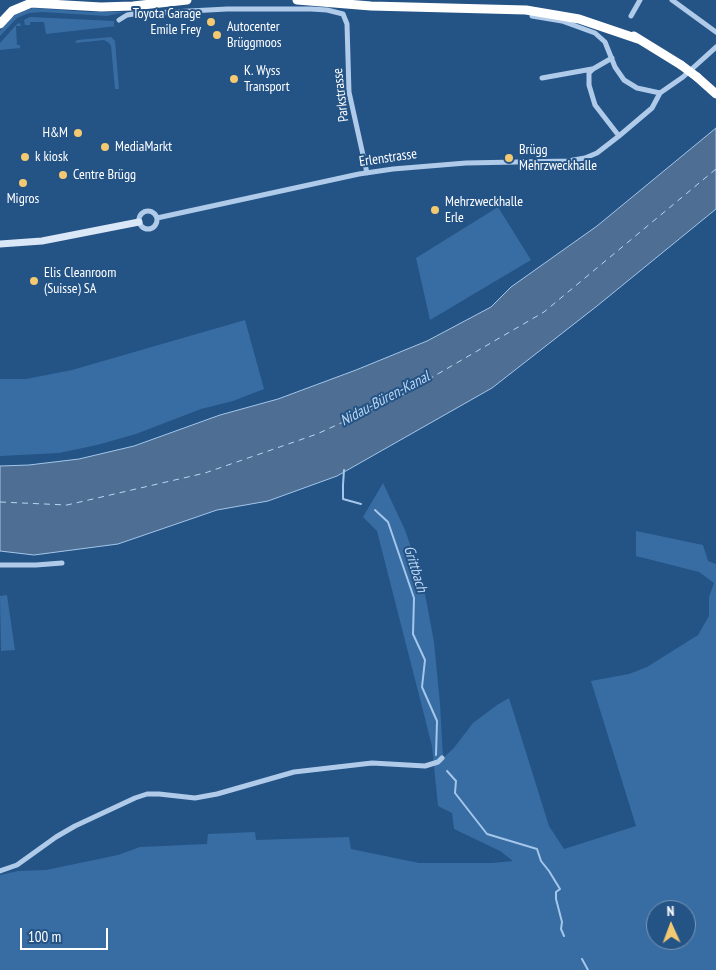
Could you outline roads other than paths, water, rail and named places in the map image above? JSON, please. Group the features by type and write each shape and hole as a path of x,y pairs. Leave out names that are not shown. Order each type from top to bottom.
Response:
{"highway":[{"path":"64,0 80,0"},
{"path":"0,24 12,11 31,3 102,7 134,6 187,0"},
{"path":"297,0 371,6 526,10 579,20 638,39"},
{"path":"360,0 488,4 563,10 615,26 681,64 716,94"}],"street":[{"path":"631,16 640,0"},
{"path":"672,0 716,32"},
{"name":"Parkstrasse","path":"119,20 127,15 134,14 227,9 311,9 343,14 347,24 350,92 367,173"},
{"path":"532,16 562,21 595,33 605,42 618,73 631,85 660,93"},
{"name":"Erlenstrasse","path":"157,218 367,173 421,166 576,160 597,153 619,136 652,108 660,93 683,77 716,47"},
{"path":"542,78 593,69 612,58"},
{"path":"593,69 588,77 592,96 600,112 619,136"},
{"path":"147,212 154,214 157,218 155,226 150,229 142,227 140,216 147,212"},
{"path":"0,244 42,241 140,222"},
{"path":"0,564 36,565 62,563"},
{"path":"0,871 17,866 43,846 75,826 147,794 195,798 217,794 294,772 372,763 415,766 437,762"}],"water":[{"name":"Nidau-Büren-Kanal","path":"716,128 716,209 492,388 337,476 268,501 217,510 118,544 34,555 0,551 0,466 29,465 79,459 134,446 220,415 278,399 427,341 491,307 511,287 597,226"}],"waterway":[{"path":"344,470 343,499 361,504"},
{"name":"Grittbach","path":"375,510 388,522 414,598 413,634 425,660 422,687 437,721 436,755"},
{"name":"Grittbach","path":"447,771 456,781 455,793 487,834 537,849 541,861 560,889 556,892 556,899 564,936"},
{"name":"Grittbach","path":"582,959 588,970"}],"place":[{"name":"Toyota Garage Emile Frey","path":"211,22"},
{"name":"Autocenter Brüggmoos","path":"217,35"},
{"name":"K. Wyss Transport","path":"234,79"},
{"name":"H&M","path":"78,133"},
{"name":"MediaMarkt","path":"105,147"},
{"name":"k kiosk","path":"25,157"},
{"name":"Brügg Mehrzweckhalle","path":"509,158"},
{"name":"Centre Brügg","path":"63,175"},
{"name":"Migros","path":"23,183"},
{"name":"Mehrzweckhalle Erle","path":"435,210"},
{"name":"Elis Cleanroom (Suisse) SA","path":"34,281"}]}
